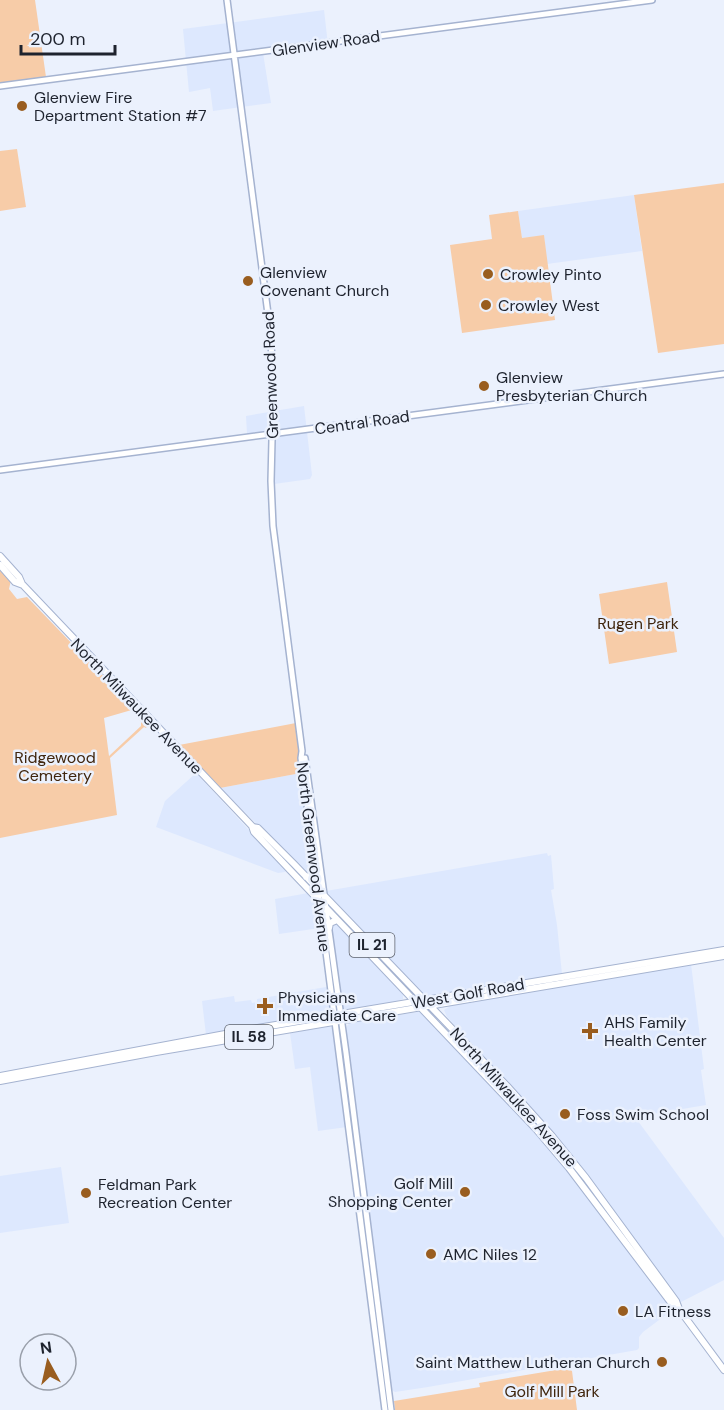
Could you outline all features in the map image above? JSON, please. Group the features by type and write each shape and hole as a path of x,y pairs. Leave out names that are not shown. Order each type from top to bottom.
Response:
{"main road":[{"name":"Greenwood Road","path":"227,0 271,338 273,526 302,751"},
{"name":"Glenview Road","path":"0,86 652,0"},
{"name":"Central Road","path":"0,470 724,374"},
{"path":"0,556 19,577 22,585"},
{"path":"0,565 15,582 22,585"},
{"name":"North Milwaukee Avenue","path":"22,585 253,827 254,832 446,1022 564,1149 724,1370"},
{"name":"North Greenwood Avenue","path":"302,751 318,889"},
{"name":"North Greenwood Avenue","path":"302,751 312,806 333,1002 343,1030 391,1410"},
{"name":"North Milwaukee Avenue","path":"253,827 258,828 318,889 326,909 525,1116 576,1177 672,1304 679,1309"},
{"path":"306,877 312,875 315,869"},
{"name":"North Greenwood Avenue","path":"326,909 338,1018 338,1040 386,1410"},
{"path":"329,928 330,923 337,920"},
{"name":"West Golf Road","path":"0,1082 318,1025 338,1018 424,1000 724,950"},
{"name":"West Golf Road","path":"0,1076 324,1017 353,1019 724,956"},
{"path":"324,1017 333,1002"},
{"path":"446,1004 442,1011 446,1022"},
{"path":"343,1030 353,1019"},
{"path":"318,1025 333,1027 338,1040"}],"shaded area":[{"path":"324,10 328,45 263,53 271,103 213,111 210,88 189,92 183,29"},
{"path":"634,195 642,251 547,264 544,236 522,238 518,211"},
{"path":"304,406 312,475 310,479 274,484 275,430 247,434 246,416"},
{"path":"196,773 286,870 285,872 278,873 156,827 165,801"},
{"path":"301,773 313,870 308,874 220,788"},
{"path":"547,853 548,856 551,855 554,889 551,890 562,974 425,996 329,897 326,891"},
{"path":"308,893 318,906 320,928 279,934 275,899"},
{"path":"334,923 403,994 403,999 391,1003 342,1010 331,928"},
{"path":"691,964 704,1069 701,1070 706,1105 635,1117 724,1238 724,1280 681,1302 576,1160 447,1017 444,1010 450,1006"},
{"path":"326,987 330,1006 324,1014 206,1035 202,1001 234,996 235,1002 251,1000 252,1003 257,1002 257,999"},
{"name":"Golf Mill Shopping Center","path":"422,1013 550,1149 671,1306 672,1310 639,1337 637,1350 428,1387 395,1392 392,1390 345,1031 351,1022"},
{"path":"327,1027 334,1030 347,1127 318,1131 310,1067 295,1069 290,1033"},
{"path":"61,1167 69,1223 0,1233 0,1176"}],"green space":[{"path":"0,0 35,0 46,77 0,83"},
{"path":"17,149 26,207 0,211 0,151"},
{"path":"724,183 724,344 658,353 634,195"},
{"path":"518,211 522,238 544,235 555,320 462,333 450,245 492,239 489,215"},
{"name":"Ridgewood Cemetery","path":"0,569 11,580 9,589 17,599 27,597 135,709 104,718 109,756 141,726 138,715 148,724 110,758 117,815 0,838"},
{"name":"Rugen Park","path":"667,582 677,652 609,664 599,594"},
{"path":"296,723 301,773 220,788 179,745"},
{"name":"Golf Mill Park","path":"568,1368 572,1371 577,1410 395,1410 394,1401 480,1387 479,1383"}],"place":[{"name":"Glenview Fire Department Station #7","path":"22,106"},
{"name":"Crowley Pinto","path":"488,274"},
{"name":"Glenview Covenant Church","path":"248,281"},
{"name":"Crowley West","path":"486,305"},
{"name":"Glenview Presbyterian Church","path":"484,386"},
{"name":"Physicians Immediate Care","path":"265,1006"},
{"name":"AHS Family Health Center","path":"590,1031"},
{"name":"Foss Swim School","path":"565,1114"},
{"name":"Golf Mill Shopping Center","path":"465,1192"},
{"name":"Feldman Park Recreation Center","path":"86,1193"},
{"name":"AMC Niles 12","path":"431,1254"},
{"name":"LA Fitness","path":"623,1311"},
{"name":"Saint Matthew Lutheran Church","path":"662,1362"}]}
